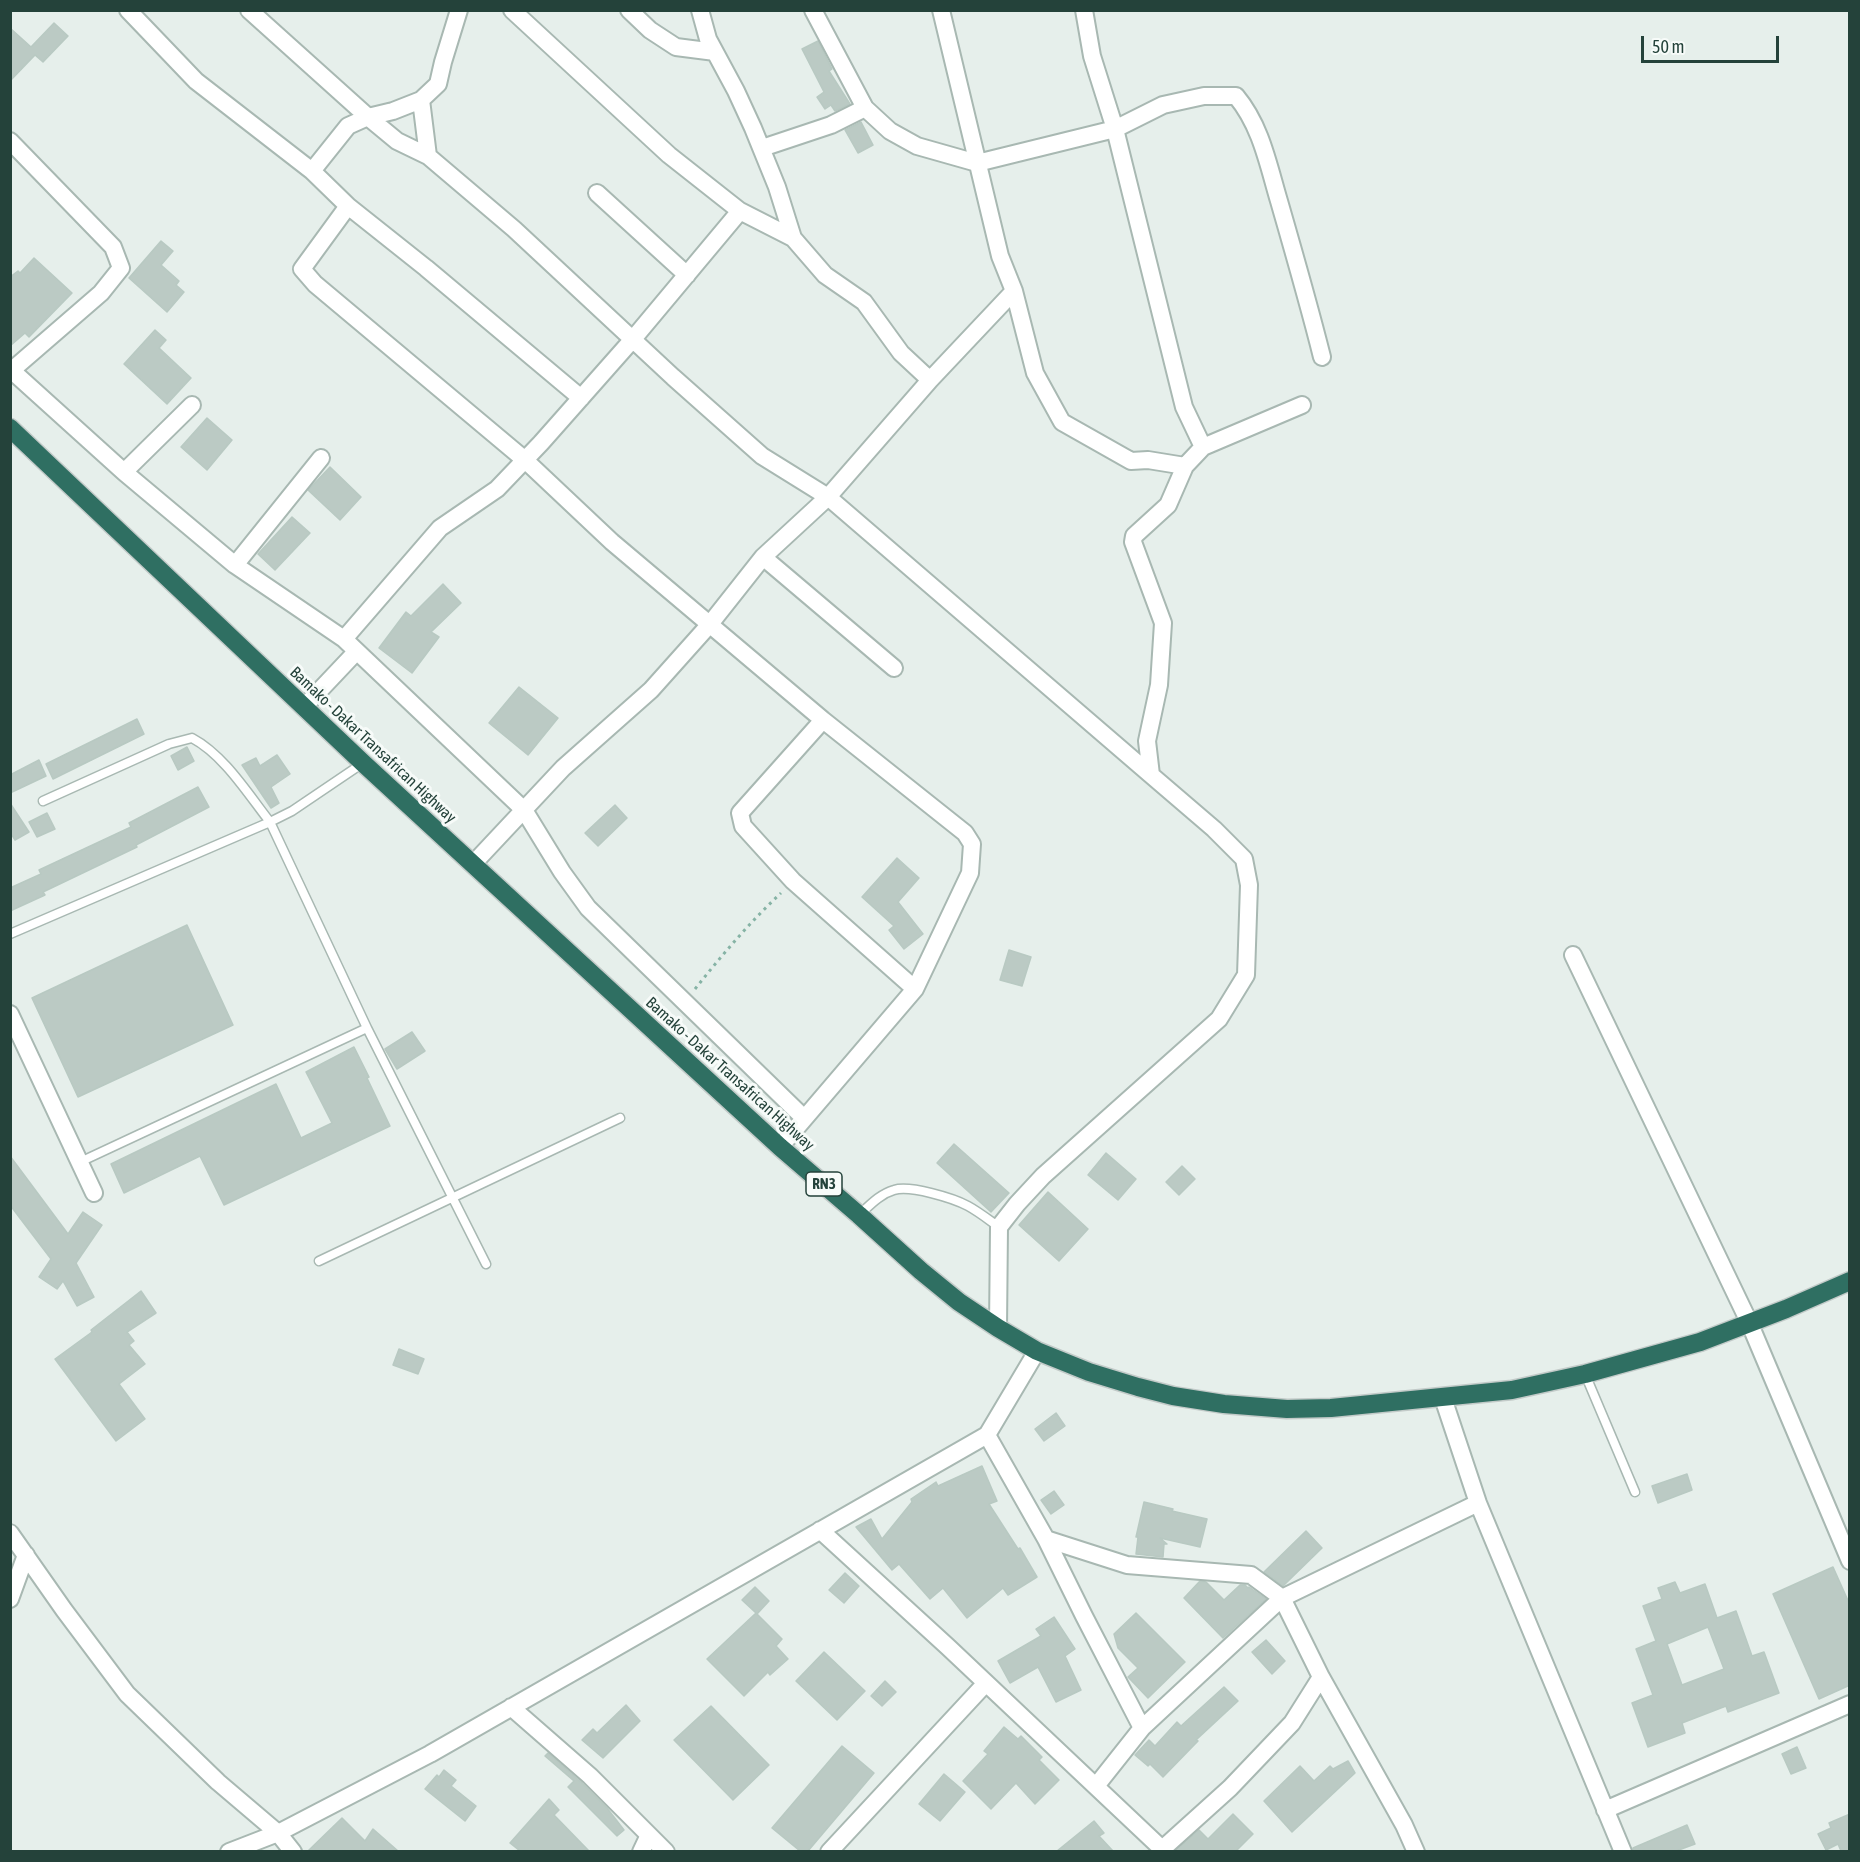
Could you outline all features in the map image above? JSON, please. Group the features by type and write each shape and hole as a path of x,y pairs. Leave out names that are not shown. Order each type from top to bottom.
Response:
{"highway":[{"name":"Bamako - Dakar Transafrican Highway","path":"10,429 363,763 780,1147 959,1302 1037,1351 1089,1372 1173,1396 1224,1404 1331,1408 1512,1390 1585,1374 1700,1342 1786,1309 1850,1281"}],"street":[{"path":"128,10 196,81 312,171 348,206 581,398"},
{"path":"249,10 397,141 428,156 514,229 673,377 762,456 828,497 1214,829 1244,859 1249,885 1246,975 1219,1018 1043,1176 999,1227 998,1328"},
{"path":"312,171 348,126 421,100 438,84 459,10"},
{"path":"512,10 669,155 740,211 793,238"},
{"path":"629,10 650,30 676,47 715,52"},
{"path":"700,10 708,39 762,148 793,238 825,275 864,302 901,353 930,380"},
{"path":"813,10 865,108 890,131 917,146 977,163 1115,129 1163,105 1204,96 1236,96 1248,111 1259,136 1304,284 1322,357"},
{"path":"941,10 1000,256 1014,291 1035,373 1062,422 1131,461 1148,460 1185,466"},
{"path":"1084,10 1092,56 1115,129 1184,407 1203,447"},
{"path":"421,100 428,156"},
{"path":"762,148 831,125 865,108"},
{"path":"10,141 112,247 121,268 101,293 11,369 124,472 235,565 350,645 524,810 562,872 588,908 804,1118"},
{"path":"597,193 687,275"},
{"path":"348,206 302,268 315,284 525,460 612,542 823,720 965,832 972,844 970,873 915,989 780,1147"},
{"path":"304,707 440,528 497,489 525,460 633,339 740,211"},
{"path":"473,864 563,768 651,690 710,624 763,557 828,497 930,380 1014,291"},
{"path":"124,472 192,405"},
{"path":"1151,775 1147,741 1159,685 1163,623 1133,542 1134,536 1168,505 1185,466 1203,447 1302,405"},
{"path":"235,565 321,458"},
{"path":"763,557 894,668"},
{"path":"823,720 740,813 743,826 793,881 915,989"},
{"path":"1573,955 1749,1322 1850,1561"},
{"path":"10,1014 94,1193"},
{"path":"229,1851 278,1833 430,1754 987,1435 1037,1351"},
{"path":"1443,1398 1478,1503 1623,1851"},
{"path":"987,1435 1046,1539 1142,1728"},
{"path":"1096,1786 1142,1728 1282,1598 1478,1503"},
{"path":"820,1530 1096,1786 1160,1850 1230,1788 1292,1723 1321,1677"},
{"path":"10,1533 63,1610 127,1694 218,1782 278,1833 292,1851"},
{"path":"1046,1539 1127,1565 1251,1575 1282,1598 1321,1677 1404,1825 1416,1851"},
{"path":"10,1599 26,1555"},
{"path":"829,1851 986,1683"},
{"path":"1605,1810 1850,1704"},
{"path":"511,1707 590,1776 666,1851"},
{"path":"641,1851 649,1835"}],"lane":[{"path":"44,801 169,744 192,738 206,745 270,822 367,1028 486,1264"},
{"path":"10,934 270,822 292,811 363,763"},
{"path":"80,1162 367,1028"},
{"path":"319,1261 620,1118"},
{"path":"860,1215 877,1199 895,1190 911,1190 943,1196 967,1205 999,1227"},
{"path":"1585,1374 1635,1492"}],"path":[{"path":"685,1002 722,954 759,913 793,881"}],"building":[{"path":"54,23 68,36 43,62 35,55 10,81 10,28 31,47"},
{"path":"818,41 832,69 829,71 850,104 835,111 831,105 825,109 817,97 824,92 802,49"},
{"path":"861,122 873,145 858,153 845,130"},
{"path":"161,241 173,251 161,265 179,281 176,285 184,292 167,312 129,278"},
{"path":"34,258 72,293 29,337 25,333 10,346 10,277 18,271 20,273"},
{"path":"155,330 166,340 159,348 191,378 167,404 124,364"},
{"path":"207,418 232,440 207,470 181,447"},
{"path":"330,467 361,497 340,520 308,490"},
{"path":"292,517 310,533 275,570 258,554"},
{"path":"443,584 461,603 431,632 439,637 412,673 379,648 406,612 411,616"},
{"path":"519,687 558,718 528,755 489,723"},
{"path":"137,719 144,734 53,779 46,764"},
{"path":"187,747 194,761 178,770 171,756"},
{"path":"277,755 290,774 271,787 279,803 271,808 242,765 256,758 260,766"},
{"path":"39,760 46,776 10,793 10,775"},
{"path":"198,787 209,807 136,845 137,847 43,892 45,895 10,911 10,888 41,874 39,870 131,827 129,823"},
{"path":"10,803 29,832 15,840 10,832"},
{"path":"615,805 627,818 598,846 585,833"},
{"path":"47,813 55,829 37,837 29,822"},
{"path":"897,858 919,878 898,902 923,934 904,949 889,930 894,926 862,897"},
{"path":"187,925 233,1025 78,1097 32,998"},
{"path":"1009,950 1031,957 1022,986 1000,980"},
{"path":"412,1032 425,1051 397,1069 385,1049"},
{"path":"354,1047 390,1126 224,1205 200,1156 124,1193 111,1164 276,1084 301,1138 332,1123 306,1072"},
{"path":"954,1144 1009,1193 991,1212 937,1163"},
{"path":"1106,1153 1136,1179 1118,1200 1088,1175"},
{"path":"10,1156 68,1234 83,1212 102,1225 76,1263 94,1297 77,1306 63,1281 57,1289 39,1277 51,1259 10,1205"},
{"path":"1182,1166 1195,1179 1179,1195 1166,1182"},
{"path":"1048,1192 1088,1229 1059,1261 1019,1225"},
{"path":"141,1291 156,1313 127,1332 134,1341 129,1345 145,1364 119,1384 145,1419 116,1441 55,1359"},
{"path":"399,1349 424,1359 418,1374 393,1365"},
{"path":"1056,1413 1065,1426 1044,1441 1035,1429"},
{"path":"982,1466 997,1501 989,1504 1037,1577 1008,1595 1003,1588 967,1618 943,1588 930,1599 899,1564 892,1570 856,1527 871,1519 882,1539 912,1502 911,1499 936,1482 938,1486"},
{"path":"1687,1474 1692,1490 1658,1503 1652,1486"},
{"path":"1054,1491 1064,1505 1051,1514 1041,1500"},
{"path":"1144,1502 1207,1519 1200,1547 1160,1538 1167,1544 1164,1544 1163,1557 1136,1554 1138,1537 1136,1537"},
{"path":"1306,1531 1322,1548 1283,1586 1264,1572"},
{"path":"1833,1567 1850,1605 1850,1685 1819,1699 1773,1594"},
{"path":"845,1573 859,1586 844,1603 829,1590"},
{"path":"1200,1581 1206,1582 1224,1600 1240,1585 1249,1587 1266,1599 1223,1638 1184,1598"},
{"path":"1675,1582 1680,1593 1705,1584 1717,1618 1736,1611 1752,1656 1764,1652 1779,1693 1728,1712 1726,1706 1682,1723 1685,1733 1648,1747 1632,1703 1653,1695 1636,1649 1656,1641 1643,1606 1662,1599 1658,1588","holes":["1708,1627 1724,1669 1682,1685 1667,1644"]},
{"path":"755,1587 769,1601 757,1614 782,1639 776,1646 788,1659 770,1675 768,1672 744,1696 707,1659 756,1613 742,1600"},
{"path":"1136,1613 1185,1662 1148,1698 1128,1677 1138,1668 1118,1648 1114,1634"},
{"path":"1054,1617 1075,1649 1065,1656 1081,1690 1056,1702 1038,1667 1010,1683 998,1661 1041,1636 1036,1629"},
{"path":"1266,1640 1285,1661 1272,1674 1252,1652"},
{"path":"824,1652 865,1691 837,1720 796,1681"},
{"path":"885,1681 896,1692 882,1706 871,1696"},
{"path":"1224,1687 1238,1701 1196,1740 1198,1741 1163,1777 1150,1764 1148,1766 1135,1755 1149,1740 1155,1746 1177,1722 1181,1726"},
{"path":"626,1705 640,1721 603,1758 582,1740 593,1729 597,1733"},
{"path":"711,1706 769,1765 733,1800 674,1740"},
{"path":"1004,1727 1018,1739 1021,1736 1042,1757 1039,1760 1059,1780 1035,1804 1016,1783 991,1809 963,1781 988,1754 984,1751"},
{"path":"842,1746 874,1773 808,1851 800,1851 772,1828"},
{"path":"1797,1747 1806,1768 1791,1774 1782,1754"},
{"path":"548,1753 607,1808 624,1830 617,1836 568,1787 574,1781 545,1756"},
{"path":"1348,1761 1355,1773 1292,1832 1264,1801 1300,1766 1314,1781 1330,1766 1333,1769"},
{"path":"444,1770 456,1780 451,1786 476,1806 465,1821 425,1789"},
{"path":"944,1774 965,1792 940,1821 919,1804"},
{"path":"549,1799 559,1810 554,1815 589,1851 520,1851 510,1843"},
{"path":"1233,1814 1253,1834 1236,1851 1175,1851 1199,1830 1208,1839"},
{"path":"1850,1814 1850,1851 1841,1851 1838,1844 1826,1850 1818,1834 1831,1828 1829,1823"},
{"path":"342,1818 365,1841 373,1829 398,1851 308,1851"},
{"path":"1094,1821 1104,1833 1099,1836 1113,1851 1057,1851"},
{"path":"1687,1825 1695,1844 1676,1851 1633,1851 1633,1848"}]}
